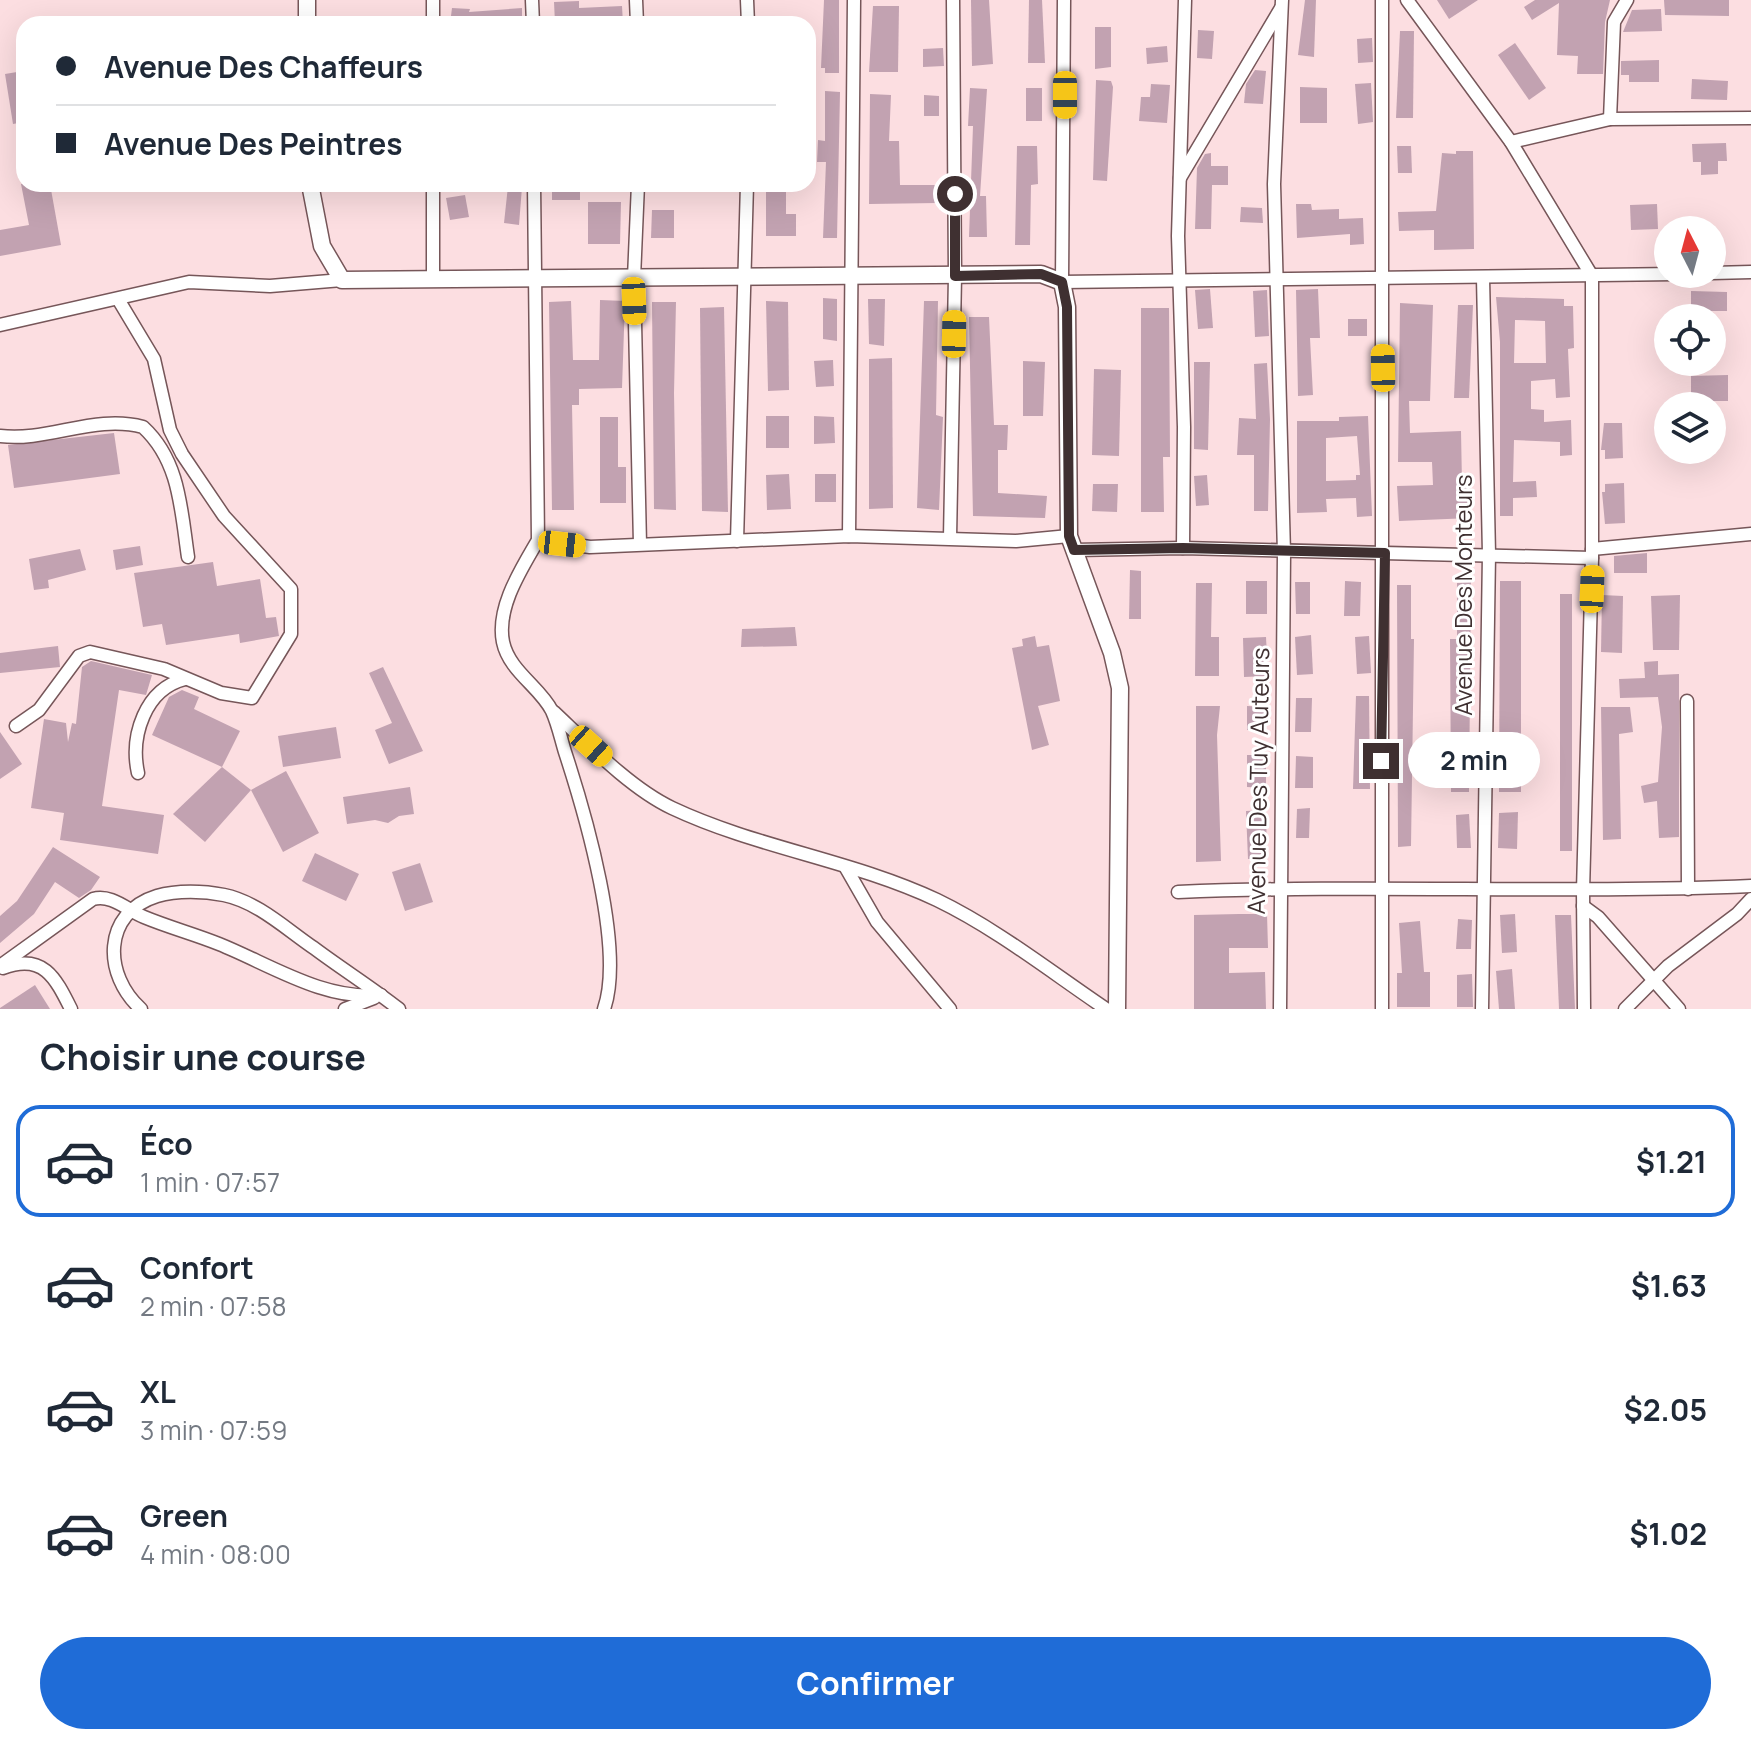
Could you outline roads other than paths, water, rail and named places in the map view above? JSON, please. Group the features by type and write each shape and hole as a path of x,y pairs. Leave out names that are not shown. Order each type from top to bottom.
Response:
{"street":[{"path":"849,536 854,0"},
{"path":"950,538 955,276 953,0"},
{"path":"1064,0 1062,282 1067,307 1072,543 1112,653 1120,688 1117,1009"},
{"path":"1183,548 1179,182 1185,0"},
{"path":"1382,0 1385,553 1382,1009"},
{"path":"1407,0 1511,142 1592,276 1592,554 1583,891 1584,1009"},
{"path":"1610,119 1614,22 1627,0"},
{"path":"1179,182 1282,3"},
{"name":"Avenue Des Tuy Auteurs","path":"1280,1009 1284,553 1274,184 1282,3"},
{"path":"1511,142 1610,119 1751,118"},
{"path":"312,192 322,246 342,280"},
{"path":"433,192 433,280"},
{"path":"534,192 538,540 517,578 506,609 503,641 521,675 552,710 611,764 669,807 747,838 846,868 938,901 1106,1009"},
{"path":"638,192 634,278 640,544"},
{"path":"737,541 747,192"},
{"path":"1726,273 1751,272"},
{"path":"0,325 118,299 142,290 189,282 270,286 342,280 1041,274 1062,282 1179,282 1654,275"},
{"name":"Avenue Des Monteurs","path":"1482,1009 1489,554 1483,278"},
{"path":"16,726 39,710 85,653 98,652 133,660 243,699 256,695 270,663 291,634 293,600 285,580 224,516 182,454 170,430 154,359 118,299"},
{"path":"0,436 18,437 112,424 143,427 170,461 188,557"},
{"path":"538,540 590,547 849,536 1284,553 1592,554 1751,534"},
{"path":"138,773 134,747 146,712 165,688 185,679"},
{"path":"1687,701 1688,889"},
{"path":"552,710 586,816 597,871 610,971 604,1009"},
{"path":"846,868 877,922 950,1009"},
{"path":"1178,892 1382,887 1583,891 1751,886"},
{"path":"141,1009 121,986 113,966 112,951 132,912 155,896 171,893 227,895 267,914 399,1009"},
{"path":"0,968 93,899 115,901 132,912 219,944 299,979 352,994 381,995"},
{"path":"1625,1009 1654,979 1737,914 1751,899"},
{"path":"1583,906 1598,917 1679,1009"},
{"path":"0,968 28,962 43,968 53,977 71,1009"},
{"path":"345,1009 381,995"}]}
